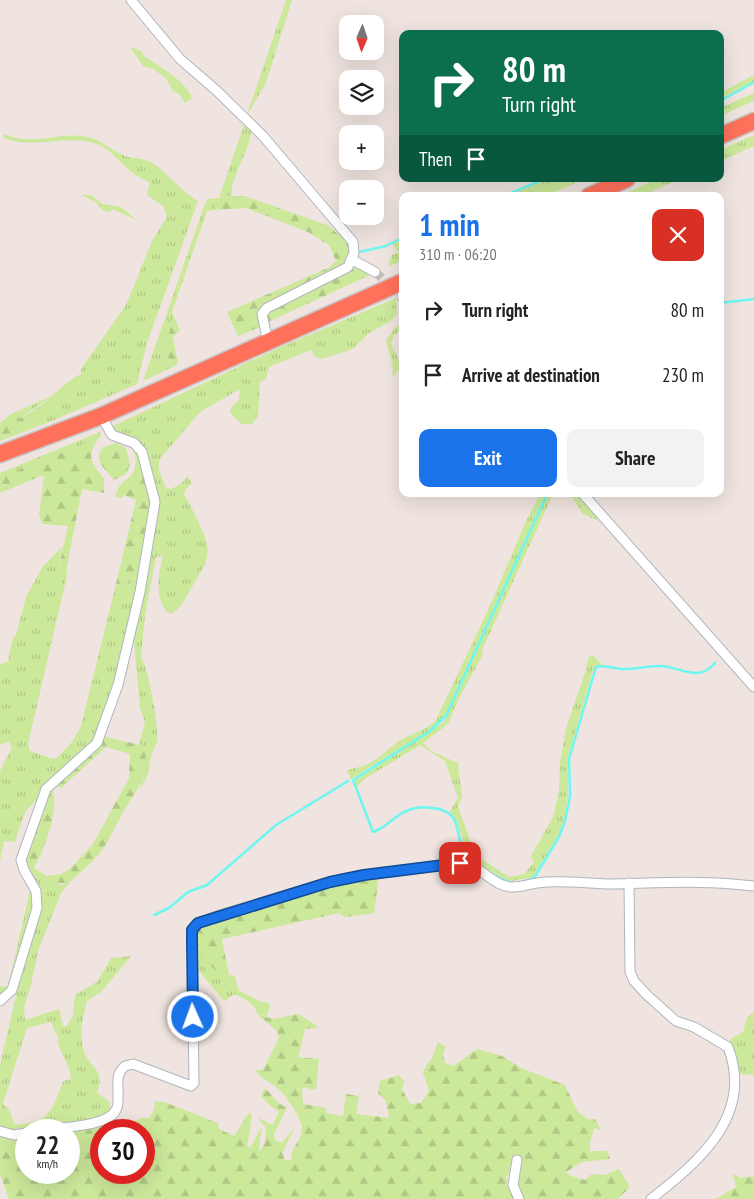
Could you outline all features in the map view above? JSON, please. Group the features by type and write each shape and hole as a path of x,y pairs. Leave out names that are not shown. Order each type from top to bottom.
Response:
{"highway":[{"path":"724,134 754,120"},
{"path":"598,192 620,182"},
{"path":"0,454 101,416 268,342 399,292"}],"street":[{"path":"131,0 180,59 217,91 263,136 353,242 354,253 348,267 267,308 262,314 268,342"},
{"path":"351,260 375,272"},
{"path":"0,999 12,990 14,985 36,908 36,891 24,870 21,860 46,789 96,743 101,735 118,685 140,592 154,514 153,488 142,452 134,443 112,435 101,416"},
{"path":"586,497 754,687"},
{"path":"80,1125 110,1117 118,1104 117,1077 125,1066 133,1064 191,1086 194,1083 192,930 198,923 330,882 364,875 460,863 469,863 496,882 512,888 536,883 715,881 754,886"},
{"path":"629,883 630,972 634,981 676,1021 694,1027 728,1047 737,1075 734,1102 725,1126 690,1169 651,1199"},
{"path":"0,1131 15,1135"},
{"path":"517,1160 513,1184 519,1199"}],"green space":[{"path":"286,0 292,0 266,83 247,115"},
{"path":"130,47 141,51 144,56 178,80 192,98 185,103 179,94 173,91 166,78 153,69 143,66"},
{"path":"754,75 754,81 724,97 724,91"},
{"path":"754,93 754,101 724,114 724,106"},
{"path":"245,122 252,128 251,137 235,178 231,196 219,198"},
{"path":"4,134 27,139 69,136 91,138 125,156 151,162 198,201 147,343 137,384 52,421 0,441 0,436 25,426 57,406 85,377 86,374 81,374 81,369 126,305 153,239 167,217 163,206 147,195 150,183 132,173 111,153 97,144 73,140 13,141 2,137"},
{"path":"754,135 754,146 724,159 724,148"},
{"path":"541,182 577,182 555,192 517,192"},
{"path":"650,182 672,182 651,192 628,192"},
{"path":"82,195 91,195 103,204 121,207 137,220 112,209 110,212 103,211 97,203"},
{"path":"245,196 327,225 342,237 345,235 350,247 348,258 340,267 313,282 275,299 260,327 238,336 227,312 328,268 336,261 329,245 308,232 246,208 215,210 219,198"},
{"path":"219,198 215,210 207,211 172,312 174,316 165,345 171,368 143,381 205,204 208,199"},
{"path":"399,241 399,252 392,244"},
{"path":"399,252 399,262 390,266 389,261 392,255"},
{"path":"357,267 372,274 268,322 266,316 272,309"},
{"path":"396,298 397,314 391,321 369,333 353,349 322,359 315,357 311,350 269,367 266,379 260,382 258,416 252,424 241,424 230,412 232,406 239,400 240,389 200,412 159,460 159,471 166,488 172,489 183,482 187,476 192,483 185,490 184,495 202,530 208,548 202,570 177,610 170,614 165,609 159,595 159,578 163,555 156,557 145,615 141,658 147,672 152,697 157,743 151,757 148,775 139,789 146,762 144,746 139,744 145,722 140,708 133,631 158,499 144,448 137,441 119,434 111,427 274,350"},
{"path":"174,316 180,331 173,336 178,364 171,368 165,345"},
{"path":"399,325 399,332 394,335 391,344 399,360 399,370 392,378 393,368 386,340"},
{"path":"87,373 69,395 49,412 25,426 0,436 0,428 36,409 73,378"},
{"path":"54,395 12,423 0,428 0,423 11,414"},
{"path":"100,432 101,435 98,439 0,477 0,473"},
{"path":"98,439 91,456 94,465 104,479 104,493 82,489 66,571 58,570 68,526 42,524 39,514 44,477 41,476 0,493 0,477"},
{"path":"116,443 126,448 130,465 126,474 114,480 101,464 99,456 104,447"},
{"path":"133,448 139,451 152,494 139,581 132,578 119,588 115,588 136,500 124,495 122,498 116,497 120,486 134,472 136,461"},
{"path":"538,497 545,497 445,716 430,730 351,779 347,771 370,763 400,741 427,727 436,720 489,608"},
{"path":"547,497 552,497 483,648 482,656 459,698 448,724 423,743 431,751 458,763 462,797 458,807 470,840 470,850 509,877 524,874 534,862 531,856 553,817 559,792 560,762 567,725 586,670 588,658 593,655 602,665 594,667 568,758 568,796 564,821 558,836 533,877 512,881 503,879 482,866 468,854 456,820 450,811 458,798 445,761 420,745 363,780 356,788 354,781 444,722"},
{"path":"572,497 583,497 600,517 596,520 582,513"},
{"path":"62,547 58,570 68,571 28,744 30,751 53,759 57,758 72,742 81,726 115,588 119,588 132,578 139,581 120,662 100,728 87,748 50,780 39,800 29,807 15,842 4,841 0,861 0,771 12,747 9,742 0,744 0,664 8,662 12,640 16,635 26,597 43,566"},
{"path":"103,736 144,746 146,766 136,791 103,849 69,883 53,883 28,873 26,858 48,790 53,791 54,809 50,831 34,868 47,876 61,874 71,868 93,844 129,778 130,754 106,747 61,788 53,784"},
{"path":"28,873 61,885 69,883 61,893 38,951 24,1007 25,1020 59,1009 63,1026 67,1026 73,1015 75,995 97,982 111,958 131,956 101,992 87,1001 82,1024 81,1036 85,1055 98,1072 99,1084 97,1093 109,1101 111,1112 104,1118 80,1122 80,1119 41,1119 52,1108 63,1082 68,1079 71,1081 70,1071 57,1042 59,1040 51,1022 27,1028 3,1103 10,1112 15,1125 15,1133 0,1128 0,1065 16,996 14,991 39,911"},
{"path":"379,876 374,913 345,917 339,913 222,939 229,974 223,976 202,959 198,940 194,934 202,924 331,884"},
{"path":"31,886 33,909 31,923 11,989 0,996 0,986 8,987"},
{"path":"194,934 198,940 199,949 225,974 235,976 239,990 259,1001 267,1002 270,1006 267,1016 257,1014 251,1004 234,994 225,1001 222,999 195,966"},
{"path":"754,1012 754,1075 740,1074 727,1044 732,1038 743,1032 747,1017"},
{"path":"257,1014 273,1019 298,1014 316,1025 317,1028 305,1029 298,1057 319,1059 316,1090 302,1087 303,1104 326,1108 326,1113 343,1116 346,1094 359,1096 356,1114 389,1118 386,1101 378,1093 380,1081 399,1075 404,1081 402,1089 410,1104 421,1103 429,1090 423,1073 424,1069 432,1058 438,1042 446,1047 443,1054 445,1063 454,1066 477,1049 502,1056 521,1068 565,1085 577,1111 587,1119 595,1119 601,1130 594,1128 590,1142 590,1151 607,1151 610,1159 582,1162 566,1172 571,1176 585,1180 592,1174 605,1175 619,1169 630,1187 618,1199 521,1199 512,1171 506,1177 508,1183 512,1183 516,1199 9,1199 0,1174 0,1133 15,1134 15,1184 80,1184 80,1127 90,1124 90,1184 155,1184 155,1119 139,1118 149,1118 154,1110 155,1101 164,1102 218,1123 219,1129 234,1136 250,1112 252,1117 247,1146 250,1148 262,1126 260,1151 265,1143 266,1128 258,1118 273,1125 279,1111 270,1106 261,1096 264,1089 280,1104 287,1107 274,1134 275,1140 282,1143 295,1127 282,1153 285,1160 291,1160 291,1155 302,1133 301,1125 284,1094 262,1078 255,1070 263,1070 279,1038 277,1031"},
{"path":"735,1174 740,1178 754,1176 754,1199 715,1199 736,1187 733,1175"}],"waterway":[{"path":"724,99 754,82"},
{"path":"513,192 538,182"},
{"path":"359,252 386,246 399,240"},
{"path":"724,303 754,299"},
{"path":"513,883 488,872 467,855 454,819 443,810 426,807 412,809 373,832 353,780 430,731 446,716 546,497"},
{"path":"523,882 534,878 559,837 565,821 570,796 569,759 596,667 627,669 661,666 696,673 709,669 715,663"},
{"path":"154,915 169,908 188,892 207,885 276,825 348,781"}],"tunnel":[{"path":"375,272 392,287"}],"route":[{"path":"193,1017 192,930 198,923 330,882 364,875 460,863"}]}
